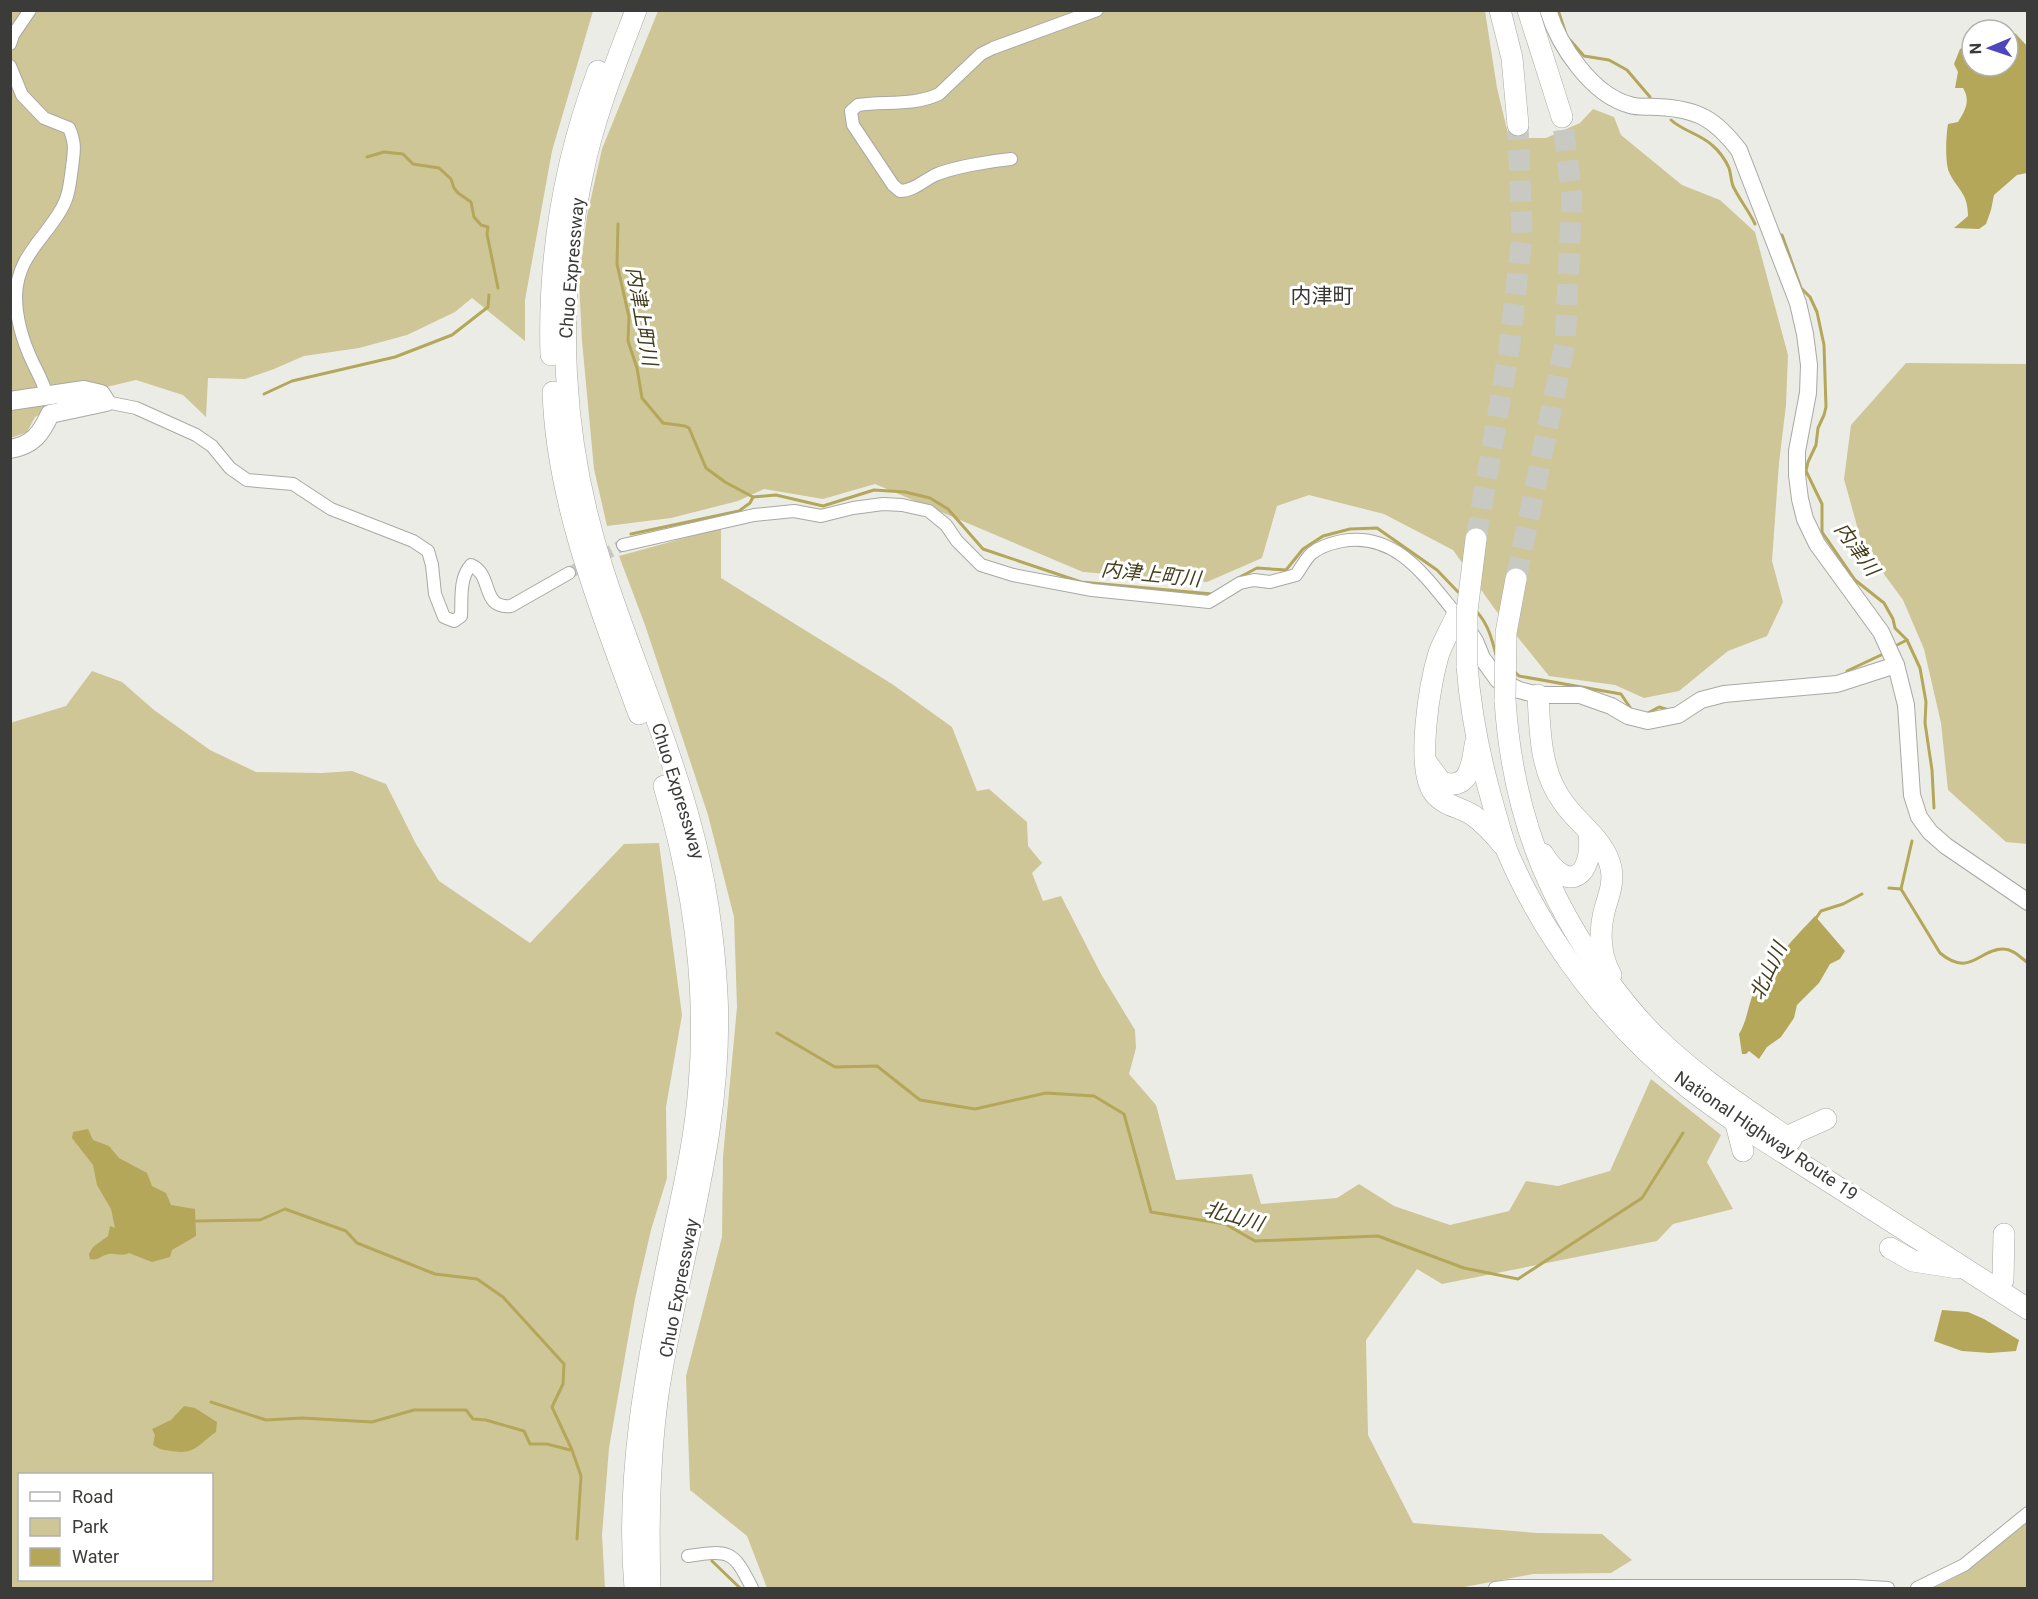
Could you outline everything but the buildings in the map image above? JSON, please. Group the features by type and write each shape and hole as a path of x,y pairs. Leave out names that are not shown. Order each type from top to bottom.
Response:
{"highway":[{"name":"Chuo Expressway","path":"621,10 584,108 571,154 554,257 550,320 557,442 570,507 589,577 650,744 673,817 692,901 699,955 702,1046 699,1087 690,1157 660,1303 640,1418 633,1522 635,1588"},
{"name":"Chuo Expressway","path":"636,10 603,98 583,168 573,222 566,297 565,338 567,399 577,470 587,516 603,572 690,824 707,900 717,997 717,1046 709,1132 658,1392 654,1426 649,1488 650,1588"},
{"path":"1500,10 1512,58 1518,125"},
{"path":"1528,10 1562,117"},
{"name":"National Highway Route 19","path":"1476,539 1467,611 1467,666 1470,708 1476,741 1506,848 1542,921 1570,963 1615,1018 1690,1089 2028,1309"},
{"name":"National Highway Route 19","path":"1516,579 1506,633 1505,700 1508,744 1529,831 1542,871 1590,957 1630,1010 1656,1038 1700,1076 1786,1137 2028,1295"},
{"path":"1457,615 1440,651 1431,684 1425,760 1427,778 1433,791 1442,800 1472,814 1489,828 1506,848"},
{"path":"1539,695 1540,735 1547,770 1561,800 1600,842 1607,855 1612,880 1601,922 1600,941 1605,965 1630,1010"},
{"path":"1425,760 1441,782 1455,784 1464,780 1472,769 1476,741"},
{"path":"1529,831 1552,869 1569,876 1578,874 1586,868 1590,859 1590,833"},
{"path":"1786,1137 1826,1119"},
{"path":"1735,1120 1743,1152"},
{"path":"2003,1280 2004,1234"},
{"path":"1890,1248 1913,1261 1968,1270"}],"main road":[{"path":"1548,10 1557,34 1575,63 1597,86 1615,100 1632,106 1687,110 1709,118 1725,132 1739,150 1798,303 1805,334 1809,365 1808,393 1797,451 1797,475 1805,519 1817,544 1881,632 1896,665 1906,705 1912,795 1919,817 1930,832 1946,846 2028,902"},
{"path":"10,400 84,390 101,394 106,402 50,414 34,440 26,446 10,449"},
{"path":"1457,615 1498,680 1519,690 1539,695 1580,695 1611,706 1628,716 1648,721 1678,715 1701,700 1724,694 1837,684 1896,665"}],"street":[{"path":"10,44 13,35 30,10"},
{"path":"1011,159 937,174 907,191 900,191 893,185 853,125 851,111 858,105 920,101 931,98 939,94 981,54 1097,10"},
{"path":"10,66 22,94 44,118 69,128 75,142 68,194 62,209 34,244 18,281 16,296 23,340 44,381 47,396"},
{"path":"106,402 142,411 196,435 212,446 230,468 247,480 293,484 331,508 413,541 428,551 435,594 444,617 454,621 461,616 463,580 465,571 471,565 478,568 484,577 495,604 502,607 511,606 569,573"},
{"path":"623,545 754,515 794,511 821,516 853,508 883,504 902,505 928,511 946,525 957,541 981,565 1013,575 1092,590 1209,602 1240,583 1254,580 1270,582 1296,575 1312,553 1329,543 1354,539 1391,547 1405,557 1457,615"},
{"path":"1917,1588 1964,1565 2028,1513"},
{"path":"688,1556 717,1552 729,1554 741,1565 752,1588"},
{"path":"1495,1588 1510,1586 1888,1588"}],"green space":[{"path":"11,11 593,11 552,151 525,300 525,341 472,298 455,312 407,335 359,348 304,356 245,379 208,378 206,417 183,395 136,380 77,394 35,417 27,432 11,438"},
{"path":"658,11 1485,11 1497,88 1509,138 1546,138 1580,123 1593,109 1614,117 1621,135 1682,185 1720,200 1755,232 1788,355 1786,405 1772,561 1783,602 1767,636 1728,651 1679,691 1644,698 1615,685 1549,676 1494,608 1453,550 1384,514 1309,495 1277,506 1262,558 1207,582 1083,572 875,484 823,499 764,489 738,501 671,518 607,526 594,469 582,341 579,280 587,216 602,149"},
{"path":"1906,363 2027,364 2027,844 2006,842 1948,790 1941,723 1924,649 1903,600 1862,544 1844,479 1851,425"},
{"path":"721,528 721,578 892,684 952,727 977,791 989,789 1027,822 1028,846 1042,863 1032,873 1043,901 1061,896 1101,974 1135,1030 1136,1048 1129,1074 1156,1105 1176,1180 1252,1174 1261,1204 1337,1198 1359,1184 1394,1206 1450,1225 1509,1211 1526,1181 1558,1186 1610,1171 1651,1079 1721,1135 1707,1162 1733,1209 1673,1224 1657,1241 1442,1284 1417,1269 1366,1340 1368,1435 1413,1523 1537,1533 1602,1534 1632,1560 1611,1573 1533,1574 1459,1588 767,1588 747,1536 690,1490 686,1376 722,1237 723,1157 737,1007 734,917 708,815 645,625 619,556"},
{"path":"92,671 122,682 154,710 210,750 256,772 352,771 386,784 416,844 439,881 530,943 624,844 659,843 682,1015 666,1107 667,1178 651,1230 635,1299 609,1448 602,1535 605,1588 11,1588 10,723 66,706"},
{"path":"2027,1520 2027,1588 1932,1588 1970,1567"}],"water":[{"path":"2020,38 2027,46 2027,173 2017,175 1994,195 1986,224 1979,229 1954,228 1968,216 1968,208 1962,192 1949,172 1947,162 1948,124 1958,122 1967,102 1963,88 1955,88 1958,72 1954,64 1960,49 1960,78 2020,78"},
{"path":"1815,916 1845,951 1840,959 1830,964 1819,983 1797,1005 1794,1018 1781,1037 1767,1047 1759,1059 1749,1051 1742,1054 1739,1034 1757,986 1776,959"},
{"path":"88,1129 93,1140 109,1146 119,1158 147,1173 152,1186 166,1193 171,1205 195,1209 196,1236 172,1250 170,1257 152,1262 129,1253 109,1254 90,1259 89,1254 93,1247 108,1236 110,1226 115,1228 111,1209 97,1185 93,1165 72,1138 73,1132"},
{"path":"1942,1310 1968,1312 1984,1319 2019,1340 2016,1351 1990,1353 1962,1351 1934,1341"},
{"path":"184,1406 195,1408 217,1422 216,1432 196,1448 186,1452 166,1450 153,1445 155,1435 152,1429 171,1420"}],"waterway":[{"name":"内津川","path":"1558,10 1565,31"},
{"name":"内津川","path":"1570,40 1584,56 1609,60 1627,70 1650,97"},
{"name":"内津川","path":"1671,120 1715,147 1726,161 1733,186 1755,224"},
{"path":"367,157 384,152 403,154 413,164 439,168 451,179 458,193 471,202 474,217 481,225 488,227 487,234 498,288"},
{"name":"内津上町川","path":"618,224 617,264 629,317 628,341 637,368 642,398 663,423 689,428 706,468 725,482 753,497 776,495 823,506 874,490 905,492 930,498 948,509 983,549 1081,582 1212,594"},
{"name":"内津川","path":"1782,235 1801,288 1810,297 1817,312 1824,345 1826,407 1806,471 1822,504 1822,532 1855,580 1884,603 1895,628 1907,640 1920,668 1926,702 1925,723 1932,770 1934,808"},
{"path":"264,394 292,381 395,357 452,335 488,307 489,295"},
{"path":"631,534 739,511 750,503 753,497"},
{"name":"内津上町川","path":"1238,578 1257,568 1286,570 1303,549 1323,536 1350,529 1377,528 1437,570 1460,594"},
{"name":"内津上町川","path":"1477,612 1487,627 1496,655"},
{"name":"内津上町川","path":"1897,645 1907,640"},
{"name":"内津上町川","path":"1847,671 1881,655"},
{"name":"内津上町川","path":"1514,671 1519,676 1621,694 1631,709"},
{"name":"内津上町川","path":"1648,713 1659,707 1669,710"},
{"name":"内津川","path":"1912,841 1901,889 1940,953 1950,960 1967,963 1995,950 2007,949 2028,963"},
{"name":"北山川","path":"1889,888 1901,889"},
{"name":"北山川","path":"1814,921 1821,911 1843,904 1862,894"},
{"name":"北山川","path":"777,1033 835,1067 877,1066 920,1100 975,1109 1046,1093 1094,1096 1124,1114 1151,1212 1225,1224 1255,1241 1378,1236 1464,1268 1518,1279 1642,1198 1683,1133"},
{"path":"196,1221 260,1220 285,1209 346,1231 357,1243 435,1274 477,1279 503,1297 564,1364 563,1384 552,1407 581,1476 577,1539"},
{"path":"211,1402 266,1420 302,1418 372,1422 414,1410 466,1410 473,1419 486,1420 524,1431 530,1444 547,1444 570,1450"},
{"path":"712,1561 740,1588"}],"tunnel":[{"path":"1516,579 1565,344 1572,196 1562,117"},
{"path":"1476,539 1509,350 1522,237 1518,125"},
{"path":"569,573 623,545"}],"district":[{"name":"内津町","path":"1322,296"}]}
